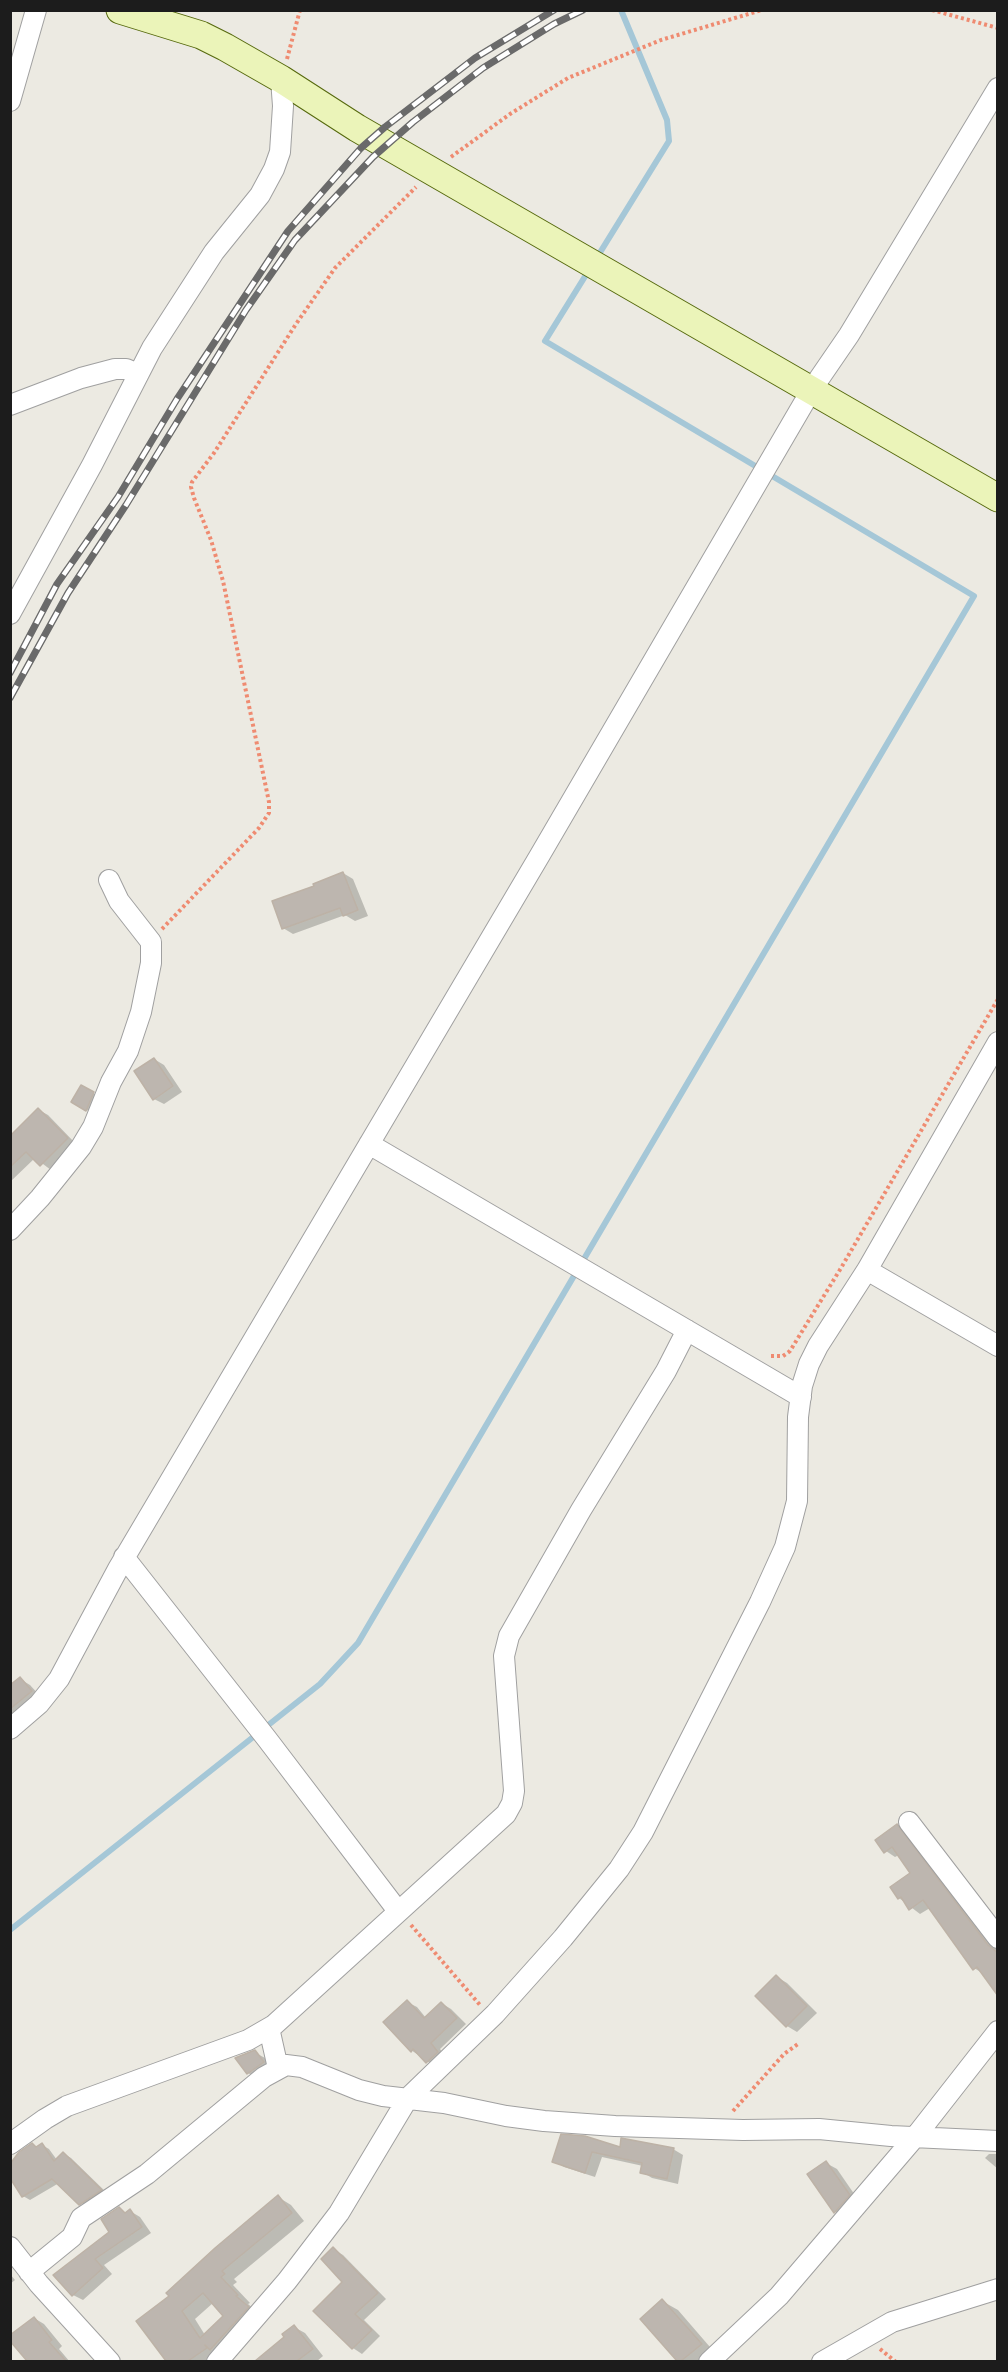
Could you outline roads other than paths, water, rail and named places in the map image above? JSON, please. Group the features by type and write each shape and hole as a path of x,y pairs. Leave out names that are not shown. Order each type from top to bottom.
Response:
{"street":[{"path":"10,101 36,10"},
{"path":"120,10 201,35 281,79 357,128 998,498"},
{"path":"10,614 93,465 138,374 214,252 260,195 274,169 280,152 283,106 281,79"},
{"path":"10,1729 39,1704 58,1679 124,1557 812,389 849,335 998,88"},
{"path":"10,405 81,378 115,369 126,369 138,374"},
{"path":"10,1230 64,1170 93,1127 135,1032 152,963 151,942 119,901 109,880"},
{"path":"217,2361 287,2281 339,2213 407,2100 491,2017 584,1914 619,1869 657,1805 760,1602 785,1547 797,1501 801,1397 806,1375 818,1346 867,1270 998,1041"},
{"path":"369,1144 801,1397"},
{"path":"867,1270 998,1346"},
{"path":"10,2144 67,2106 248,2040 269,2028 292,2010 509,1810 514,1791 504,1656 507,1642 512,1629 581,1510 666,1371 687,1330"},
{"path":"124,1557 398,1911"},
{"path":"909,1822 998,1938"},
{"path":"269,2028 278,2068"},
{"path":"709,2361 779,2296 915,2137 998,2031"},
{"path":"29,2272 72,2237 81,2218 147,2174 264,2078 286,2065 302,2067 359,2090 407,2100 444,2103 506,2116 544,2121 615,2126 819,2129 915,2137 998,2140"},
{"path":"10,2247 29,2272 110,2361"},
{"path":"822,2361 892,2322 998,2289"}],"waterway":[{"path":"596,259 669,141 667,120 621,10"},
{"path":"10,1930 320,1684 358,1643 974,596 545,341 589,270"}],"railway":[{"path":"10,673 57,584 118,497 177,399 288,231 361,148 385,127 475,58 554,10"},
{"path":"10,698 68,593 126,505 246,310 295,240 373,157 413,122 483,68 554,24 583,10"}]}
